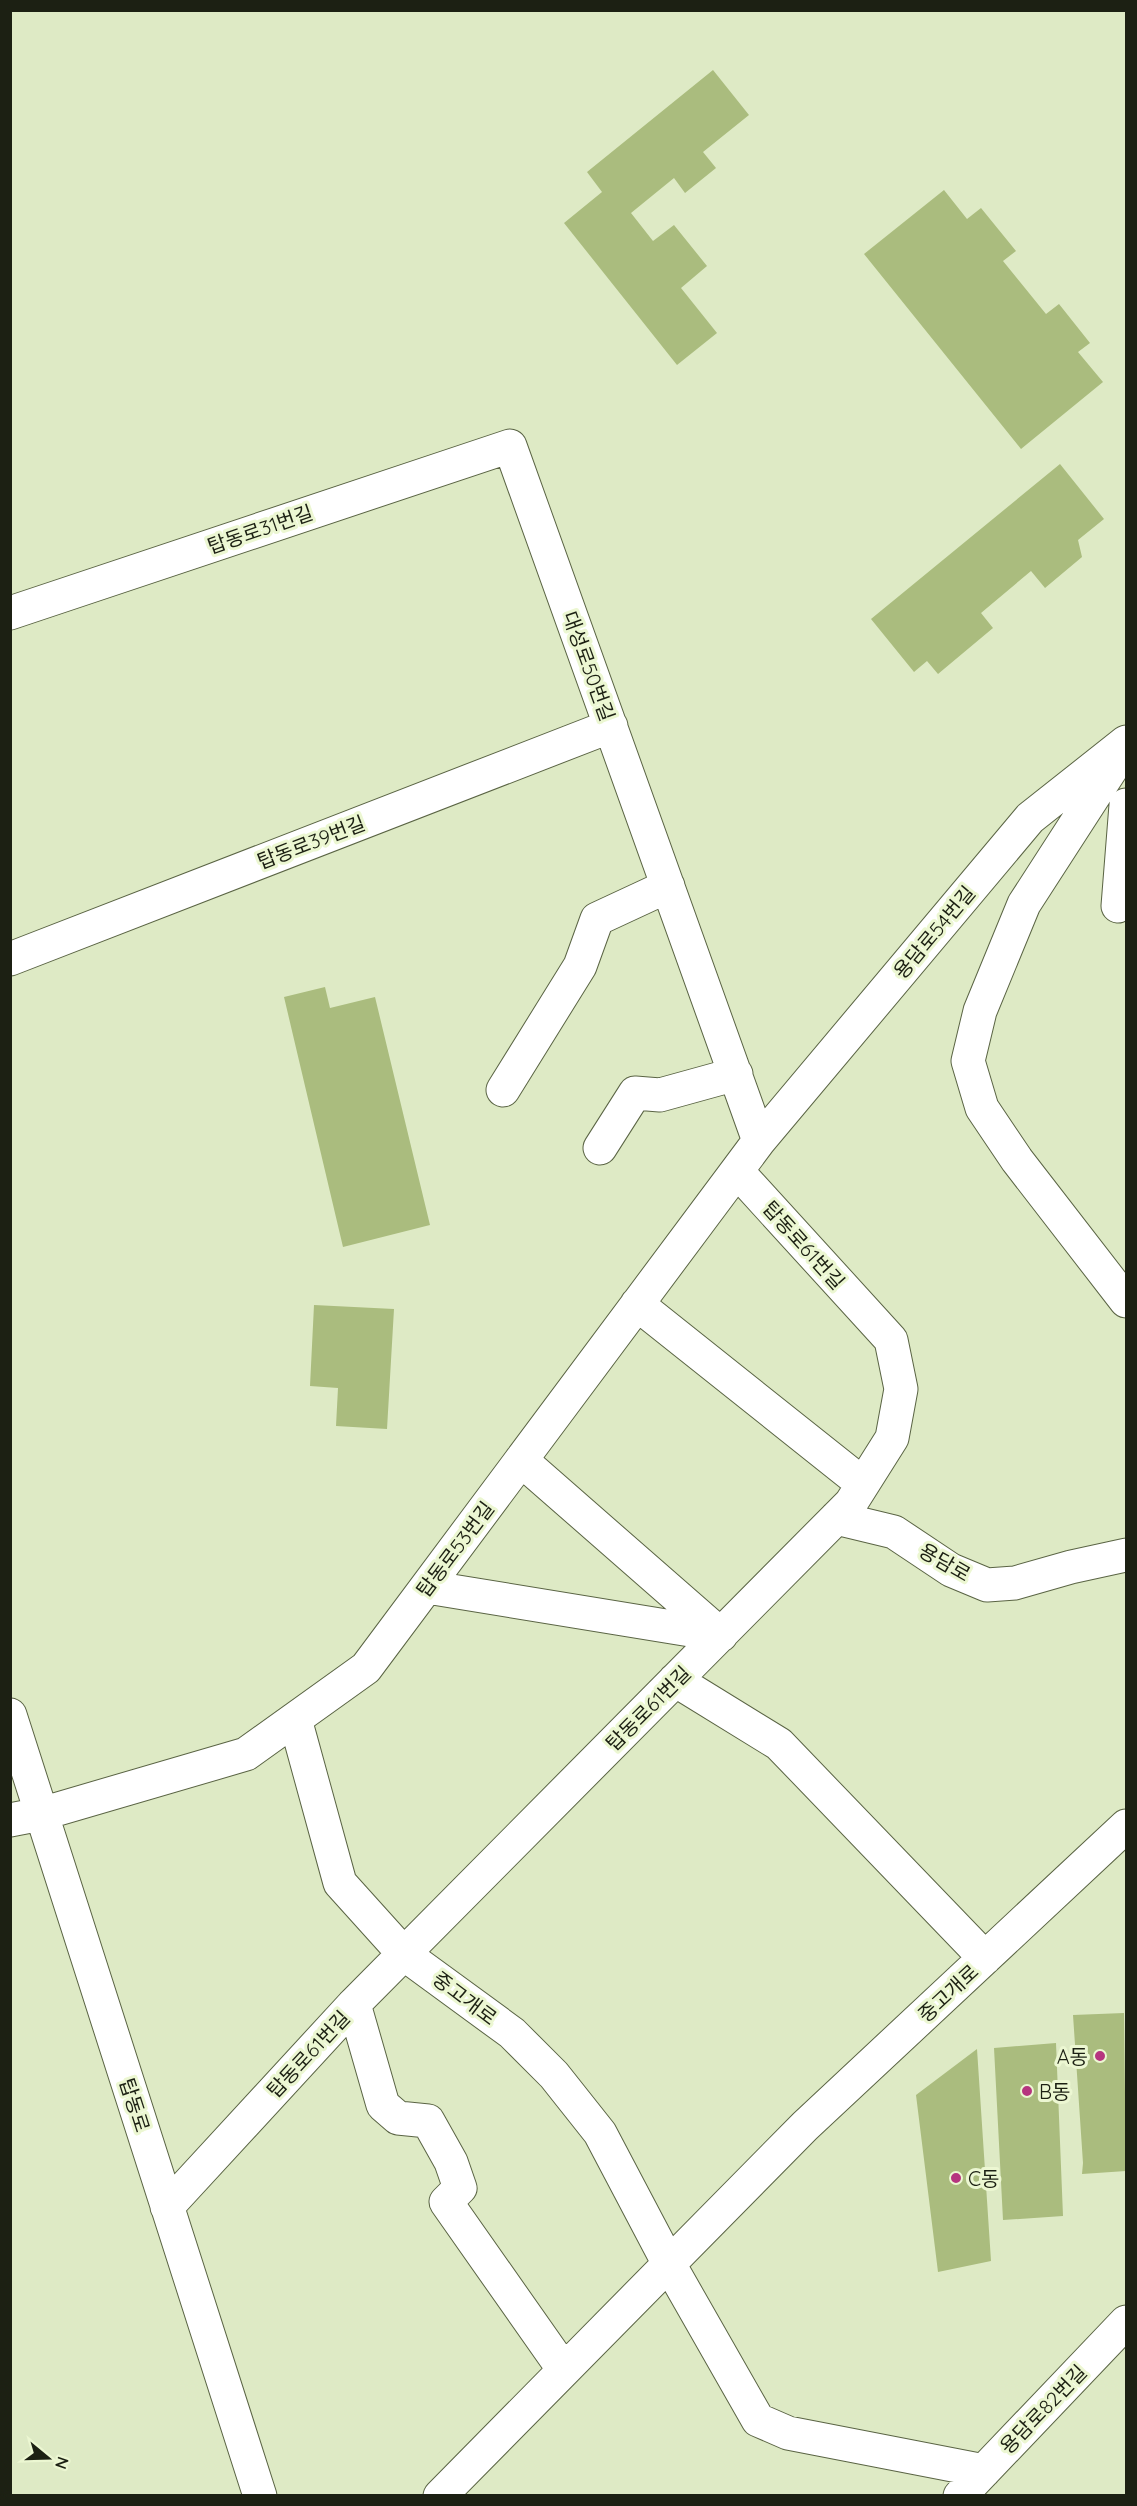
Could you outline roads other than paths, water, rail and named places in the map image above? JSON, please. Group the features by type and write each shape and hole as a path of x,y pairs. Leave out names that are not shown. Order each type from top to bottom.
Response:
{"street":[{"name":"탑동로31번길","path":"10,613 510,446"},
{"name":"대성로50번길","path":"510,446 759,1141"},
{"name":"탑동로39번길","path":"10,958 611,726"},
{"name":"용담로54번길","path":"759,1141 1030,818 1126,744"},
{"name":"용담로54번길","path":"1126,744 1024,904 980,1011 968,1061 982,1108 1017,1160 1126,1301"},
{"path":"1118,906 1126,805"},
{"path":"503,1090 580,966 597,920 668,886"},
{"path":"600,1148 635,1093 660,1095 736,1074"},
{"name":"탑동로53번길","path":"26,1817 246,1754 366,1668 759,1141"},
{"name":"탑동로61번길","path":"167,2208 354,2004 851,1503 892,1438 901,1389 891,1340 736,1171"},
{"path":"637,1304 863,1485"},
{"path":"521,1460 721,1635"},
{"name":"용담로","path":"836,1518 894,1532 951,1570 987,1585 1015,1584 1071,1567 1126,1555"},
{"path":"426,1587 721,1635"},
{"path":"675,1680 778,1744 985,1958"},
{"name":"탑동로","path":"10,1715 26,1817 167,2208 260,2496"},
{"name":"중고개로","path":"295,1719 340,1883 404,1954 512,2033 554,2075 600,2133 669,2264"},
{"name":"중고개로","path":"440,2496 805,2126 1126,1826"},
{"path":"354,2004 383,2105 398,2118 428,2121 451,2162 460,2188 446,2202 564,2370"},
{"path":"669,2264 758,2420 788,2433 975,2488"},
{"name":"용담로82번길","path":"975,2488 1126,2322"}],"place":[{"name":"A동","path":"1100,2056"},
{"name":"B동","path":"1027,2091"},
{"name":"C동","path":"956,2178"}]}
